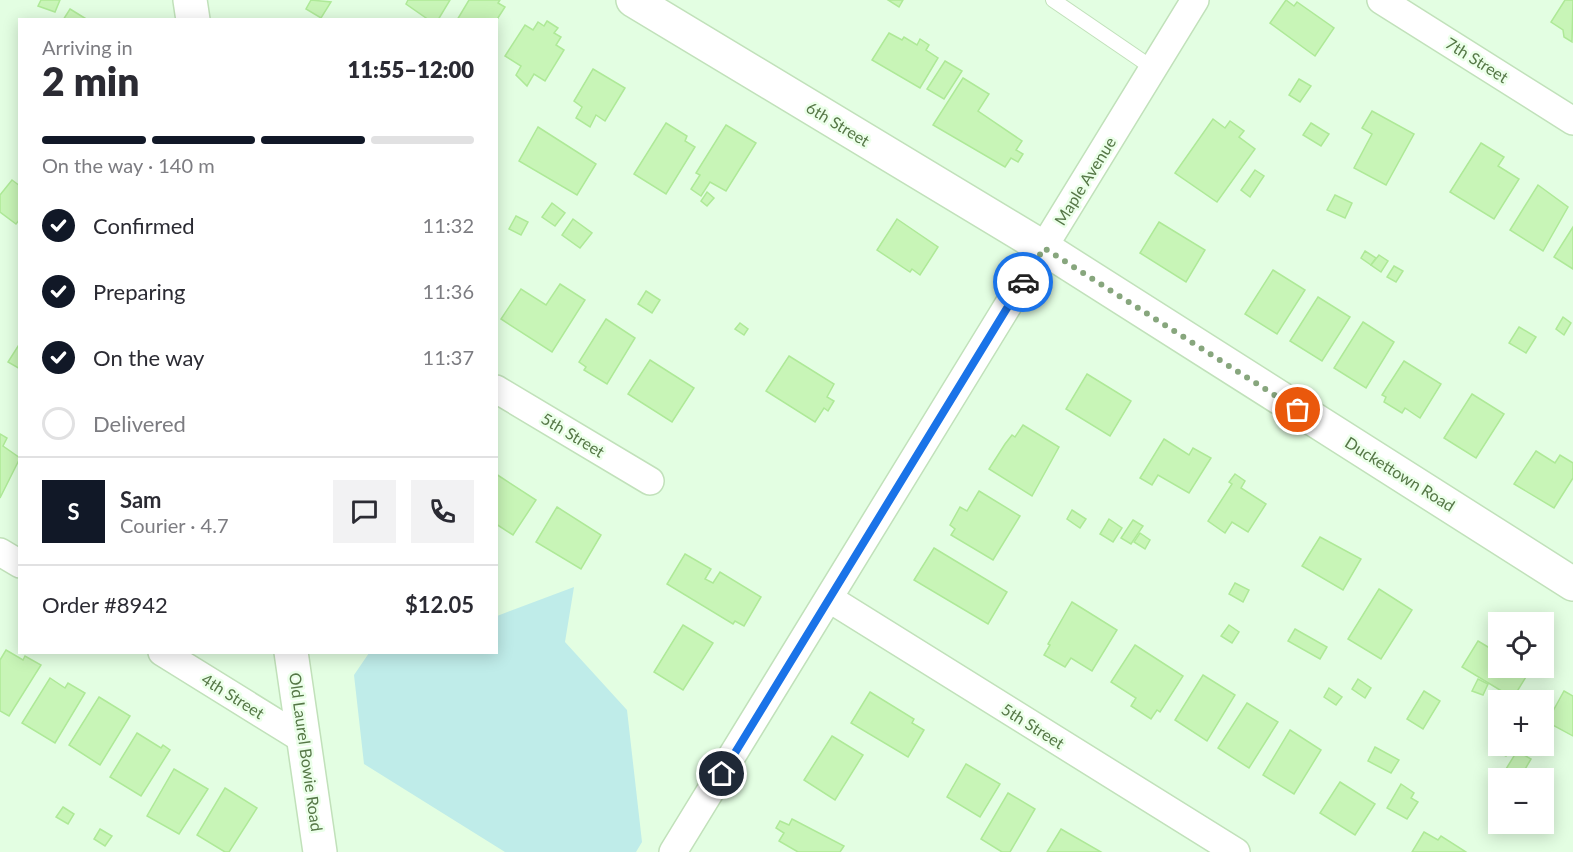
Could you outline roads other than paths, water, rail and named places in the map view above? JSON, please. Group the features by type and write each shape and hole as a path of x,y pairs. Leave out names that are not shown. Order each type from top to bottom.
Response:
{"street":[{"path":"190,0 192,18"},
{"name":"6th Street","path":"633,0 1044,248"},
{"name":"7th Street","path":"1381,0 1573,121"},
{"name":"Maple Avenue","path":"673,852 830,600 1154,69 1187,3"},
{"name":"Duckettown Road","path":"1044,248 1573,584"},
{"name":"5th Street","path":"498,390 650,481"},
{"path":"0,552 18,563"},
{"name":"5th Street","path":"830,600 1236,852"},
{"name":"4th Street","path":"165,654 304,740"},
{"name":"Old Laurel Bowie Road","path":"291,654 320,852"}],"lane":[{"path":"1053,0 1154,69"}]}
